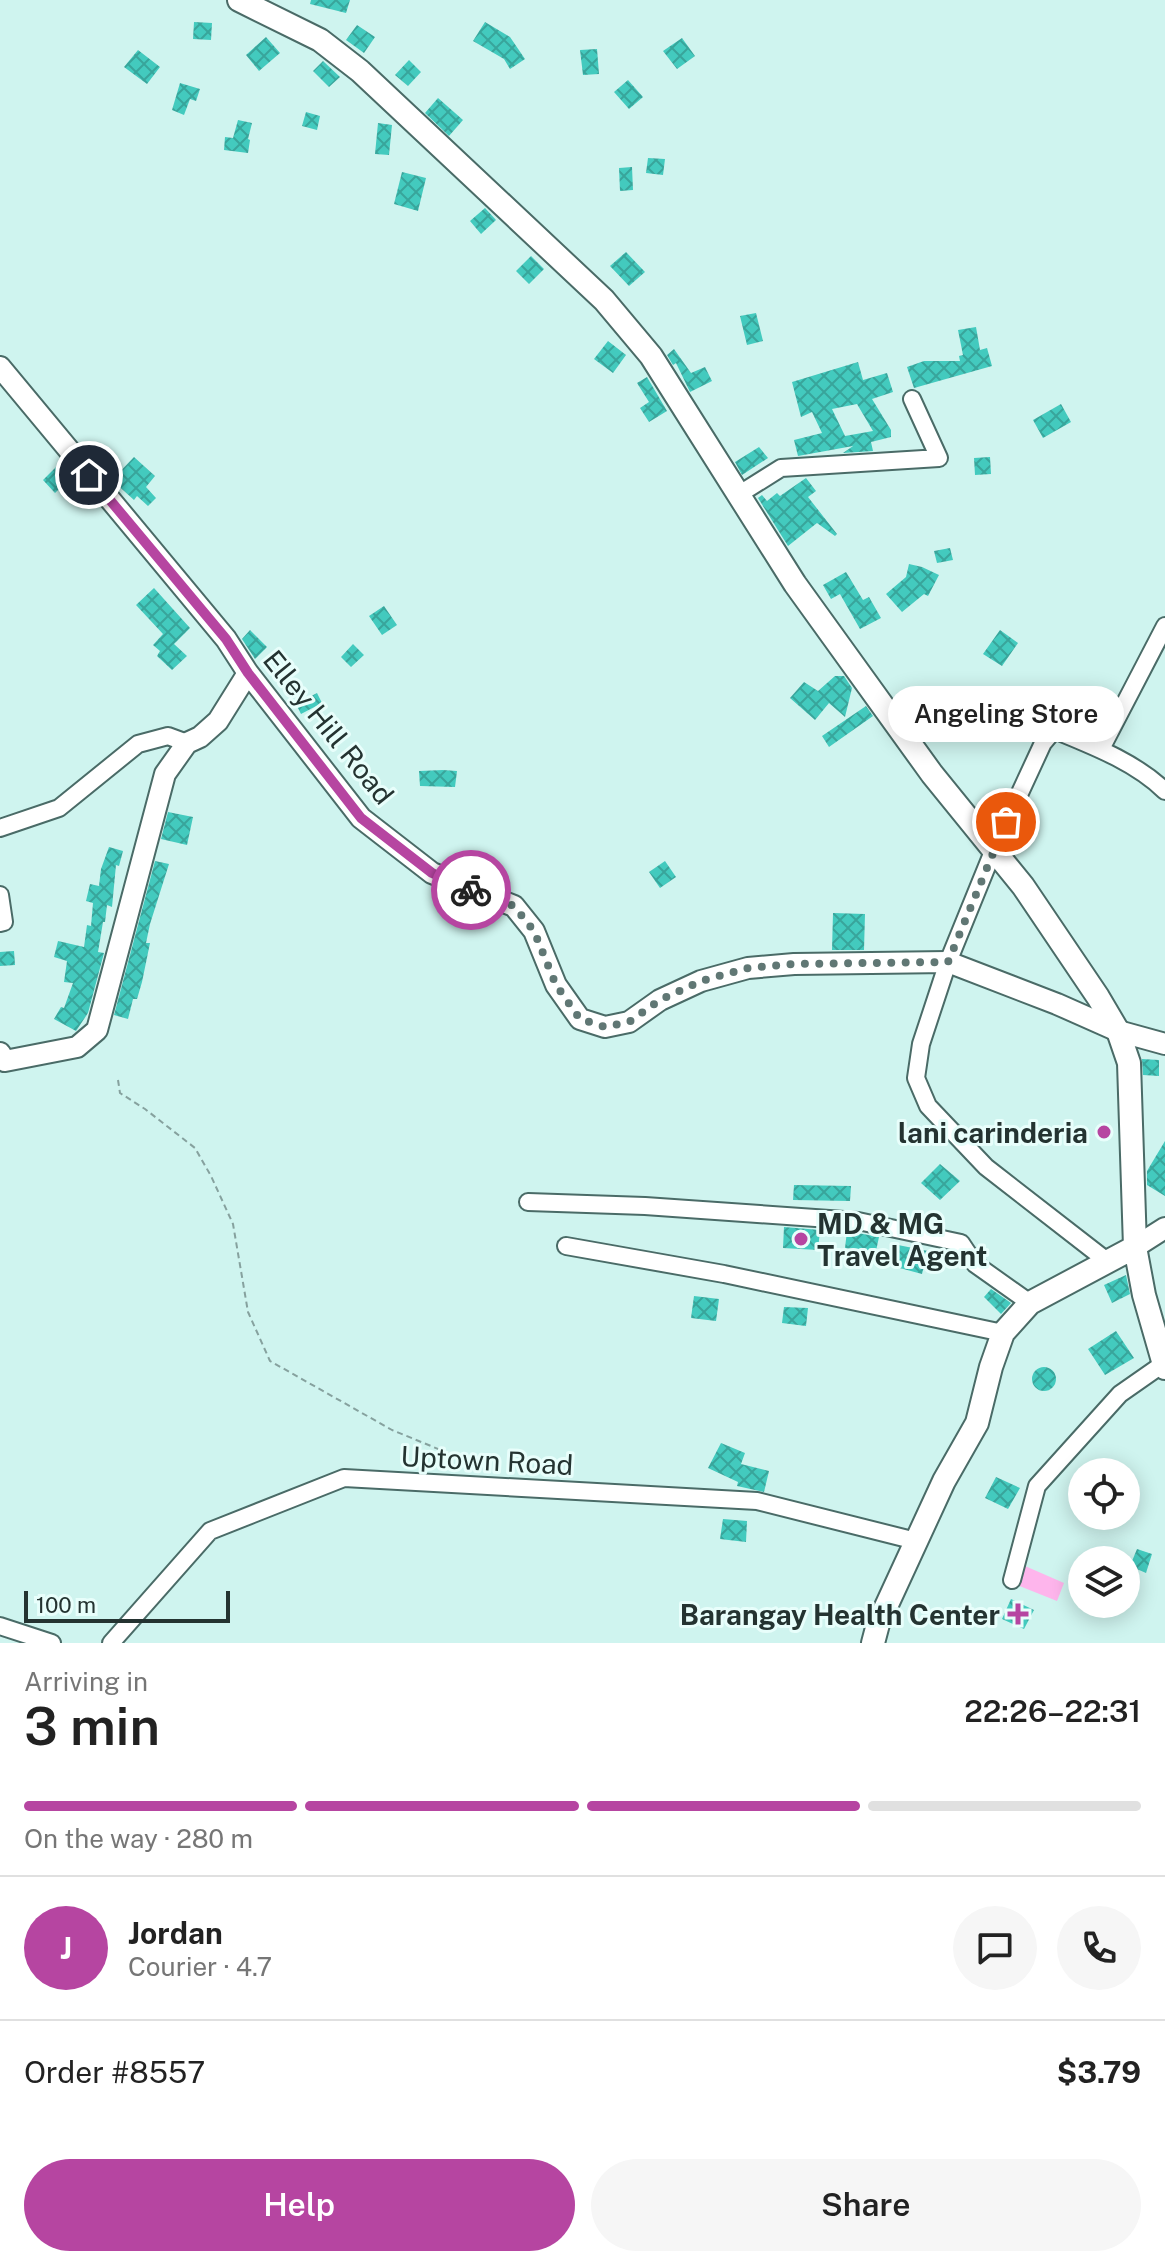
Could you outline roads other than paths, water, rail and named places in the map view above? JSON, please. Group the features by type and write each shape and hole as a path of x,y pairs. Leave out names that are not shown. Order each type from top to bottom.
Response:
{"main road":[{"path":"239,0 320,40 360,71 604,300 651,356 795,584 872,694 1023,886 1118,1031 1129,1063 1135,1247 1144,1295 1164,1366"},
{"path":"873,1643 878,1624 944,1481 977,1423 1003,1333 1030,1303 1135,1247"}],"street":[{"name":"Elley Hill Road","path":"0,367 226,639 248,673 361,818 432,873 514,906 534,931 556,985 580,1019 605,1027 629,1022 660,1000 701,981 748,968 794,964 948,962 1118,1031 1165,1044"},
{"path":"738,495 781,468 939,458 912,399"},
{"path":"1101,749 1165,626"},
{"path":"0,1053 5,1061 77,1047 97,1030 165,774 187,743 200,737 218,721 248,673"},
{"path":"1107,1261 986,1167 928,1106 916,1078 921,1044 948,962 994,849 1043,743 1054,730 1101,749 1165,791"},
{"path":"0,828 59,808 138,744 168,736 187,743"},
{"path":"0,895 4,922 0,923"},
{"path":"528,1202 645,1206 858,1221 961,1243 975,1264 1030,1303"},
{"path":"1135,1247 1165,1228"},
{"path":"566,1246 724,1274 1003,1333"},
{"path":"1012,1580 1037,1486 1120,1394 1164,1366"},
{"name":"Uptown Road","path":"111,1643 210,1531 344,1478 757,1501 916,1541"},
{"path":"0,1626 52,1643"}],"place":[{"name":"Angeling Store","path":"1006,822"},
{"name":"lani carinderia","path":"1104,1132"},
{"name":"MD & MG Travel Agent","path":"801,1239"},
{"name":"Barangay Health Center","path":"1018,1614"}]}
